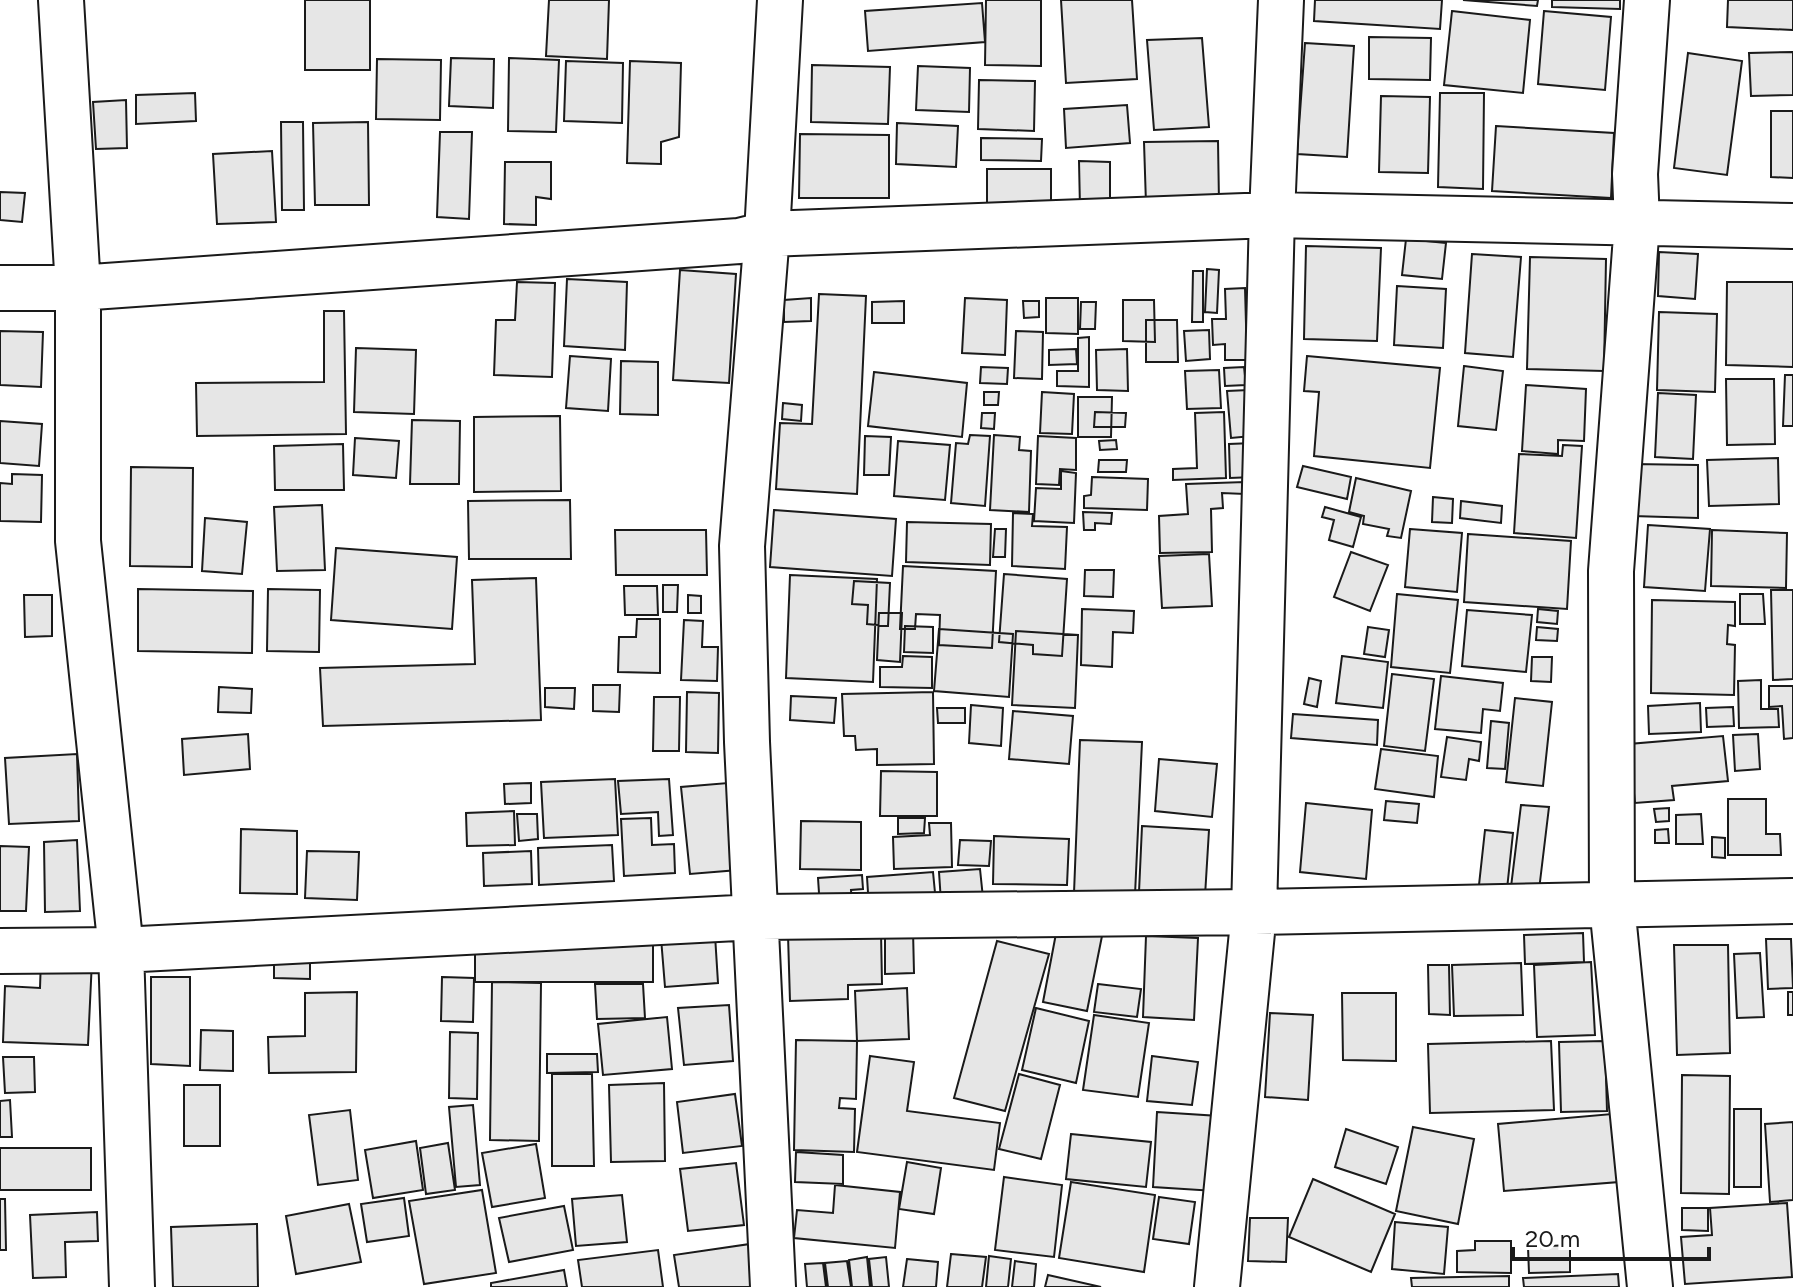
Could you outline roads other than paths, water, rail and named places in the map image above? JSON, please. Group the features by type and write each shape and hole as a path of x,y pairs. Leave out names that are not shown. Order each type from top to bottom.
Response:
{"street":[{"path":"61,0 78,288 78,541 121,950 132,1287"},
{"path":"773,1287 747,742 742,546 767,234 780,0"},
{"path":"1217,1287 1254,912 1272,215 1281,0"},
{"path":"1647,0 1635,174 1637,223 1611,571 1612,905 1650,1287"},
{"path":"0,288 78,288 739,241 767,234 1272,215 1793,226"},
{"path":"0,951 121,950 756,917 1254,912 1793,901"}]}
